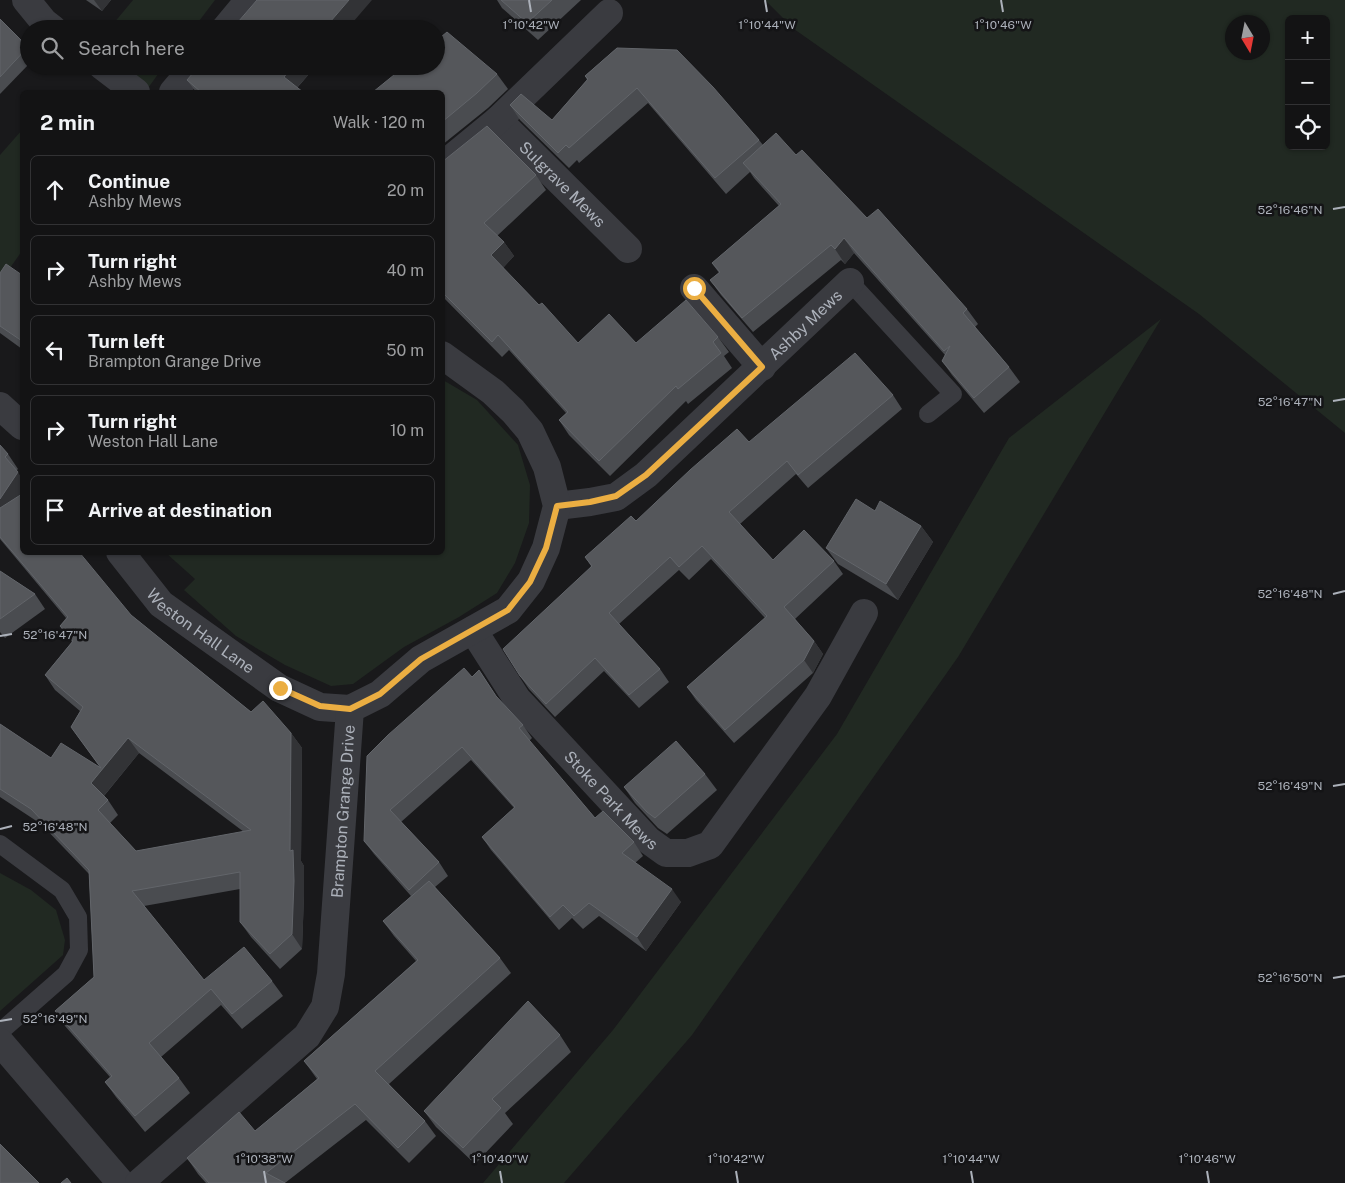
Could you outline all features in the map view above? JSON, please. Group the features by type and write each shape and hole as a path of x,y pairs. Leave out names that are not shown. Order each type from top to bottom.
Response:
{"street":[{"path":"26,0 42,20"},
{"path":"233,20 249,0"},
{"path":"445,164 498,120 609,13"},
{"path":"114,75 133,90"},
{"path":"175,90 187,75"},
{"name":"Sulgrave Mews","path":"498,120 628,249"},
{"name":"Ashby Mews","path":"557,506 590,502 616,496 646,475 850,282"},
{"name":"Ashby Mews","path":"694,288 762,367"},
{"name":"Brampton Grange Drive","path":"139,1183 307,1036 325,1006 331,974 350,709 380,694 421,659 508,610 530,582 546,548 557,506 547,467 530,431 493,392 445,357"},
{"path":"0,406 20,424"},
{"name":"Weston Hall Lane","path":"122,555 161,604 280,688 320,706 350,709"},
{"name":"Stoke Park Mews","path":"473,630 517,699 648,840 666,853 688,853 710,845 818,696 864,612"},
{"path":"0,1042 121,1183"}],"lane":[{"path":"850,282 953,394 928,414"},
{"path":"0,844 62,890 78,917 79,950 66,974 0,1032"}],"shaded area":[{"path":"133,0 215,0 200,20 116,20"},
{"path":"765,0 1345,0 1345,433 1199,314 794,29"},
{"path":"134,75 157,75 148,88"},
{"path":"20,132 20,254 0,282 0,155"},
{"path":"1161,319 958,657 692,1035 564,1183 483,1183 613,1030 837,734 1009,438"},
{"path":"445,381 477,400 518,445 530,485 529,523 515,563 497,593 459,617 404,647 353,684 331,686 285,665 236,636 184,590 195,579 168,555 445,555"},
{"path":"0,873 31,890 56,910 65,940 63,955 0,1011"}],"building":[{"path":"257,0 349,0 332,20 240,20"},
{"path":"501,0 552,0 527,23"},
{"path":"0,19 20,39 20,56 0,77"},
{"path":"447,32 497,74 445,120 445,90 375,90 394,75 445,75 445,34"},
{"path":"617,48 677,50 713,87 759,140 715,178 637,88 569,148 566,145 558,153 510,105 521,94 552,120 588,79 585,76"},
{"path":"191,75 286,75 284,77 300,90 199,90 187,80"},
{"path":"487,126 536,175 484,223 504,242 491,255 539,305 542,303 578,343 609,314 636,343 686,300 718,337 713,342 721,353 678,389 676,386 599,461 559,420 568,412 498,335 492,342 445,295 445,160"},
{"path":"776,133 796,155 802,150 867,218 878,209 967,309 963,313 1009,367 974,398 942,361 950,346 944,351 844,238 835,249 831,245 742,318 710,280 720,272 712,263 781,204 743,163"},
{"path":"6,264 20,274 20,340 0,326 0,273"},
{"path":"855,353 893,395 798,475 787,461 729,512 773,560 804,530 834,561 784,607 814,641 804,660 725,730 687,687 767,616 702,546 679,567 670,557 609,613 660,669 629,695 595,658 546,704 520,676 503,649 592,566 585,557 631,516 636,521 737,429 749,442"},
{"path":"0,445 8,454 5,457 18,472 0,499"},
{"path":"20,495 20,555 81,555 131,615 251,712 263,701 291,733 290,851 293,850 294,881 292,934 270,954 240,922 240,872 132,891 204,980 244,947 272,981 232,1014 211,989 149,1043 179,1078 135,1116 105,1082 112,1076 55,1011 94,977 89,870 31,809 0,789 0,724 51,758 61,743 101,768 71,727 83,707 45,675 73,641 60,626 68,617 0,537 0,508","holes":["128,738 251,830 136,851 98,810 108,800 91,783"]},
{"path":"856,499 875,511 880,501 921,526 886,584 826,548"},
{"path":"0,571 35,594 0,619"},
{"path":"464,668 472,677 479,670 496,696 523,725 519,728 595,818 603,811 634,842 622,853 672,889 637,937 589,903 574,916 563,905 550,917 482,837 515,807 462,747 390,810 439,862 409,890 364,841 367,756"},
{"path":"676,741 705,774 655,818 624,787"},
{"path":"429,881 500,958 375,1071 425,1121 398,1148 355,1104 266,1173 285,1183 209,1183 187,1158 239,1112 255,1131 319,1078 304,1061 418,960 383,921"},
{"path":"528,1001 560,1035 492,1099 501,1108 463,1148 424,1111"},
{"path":"0,1144 39,1183 0,1183"},
{"path":"67,1178 71,1183 61,1183"}],"route":[{"path":"280,688 320,706 350,709 380,694 421,659 508,610 530,582 546,548 557,506 590,502 616,496 646,475 762,367 694,288"}]}
